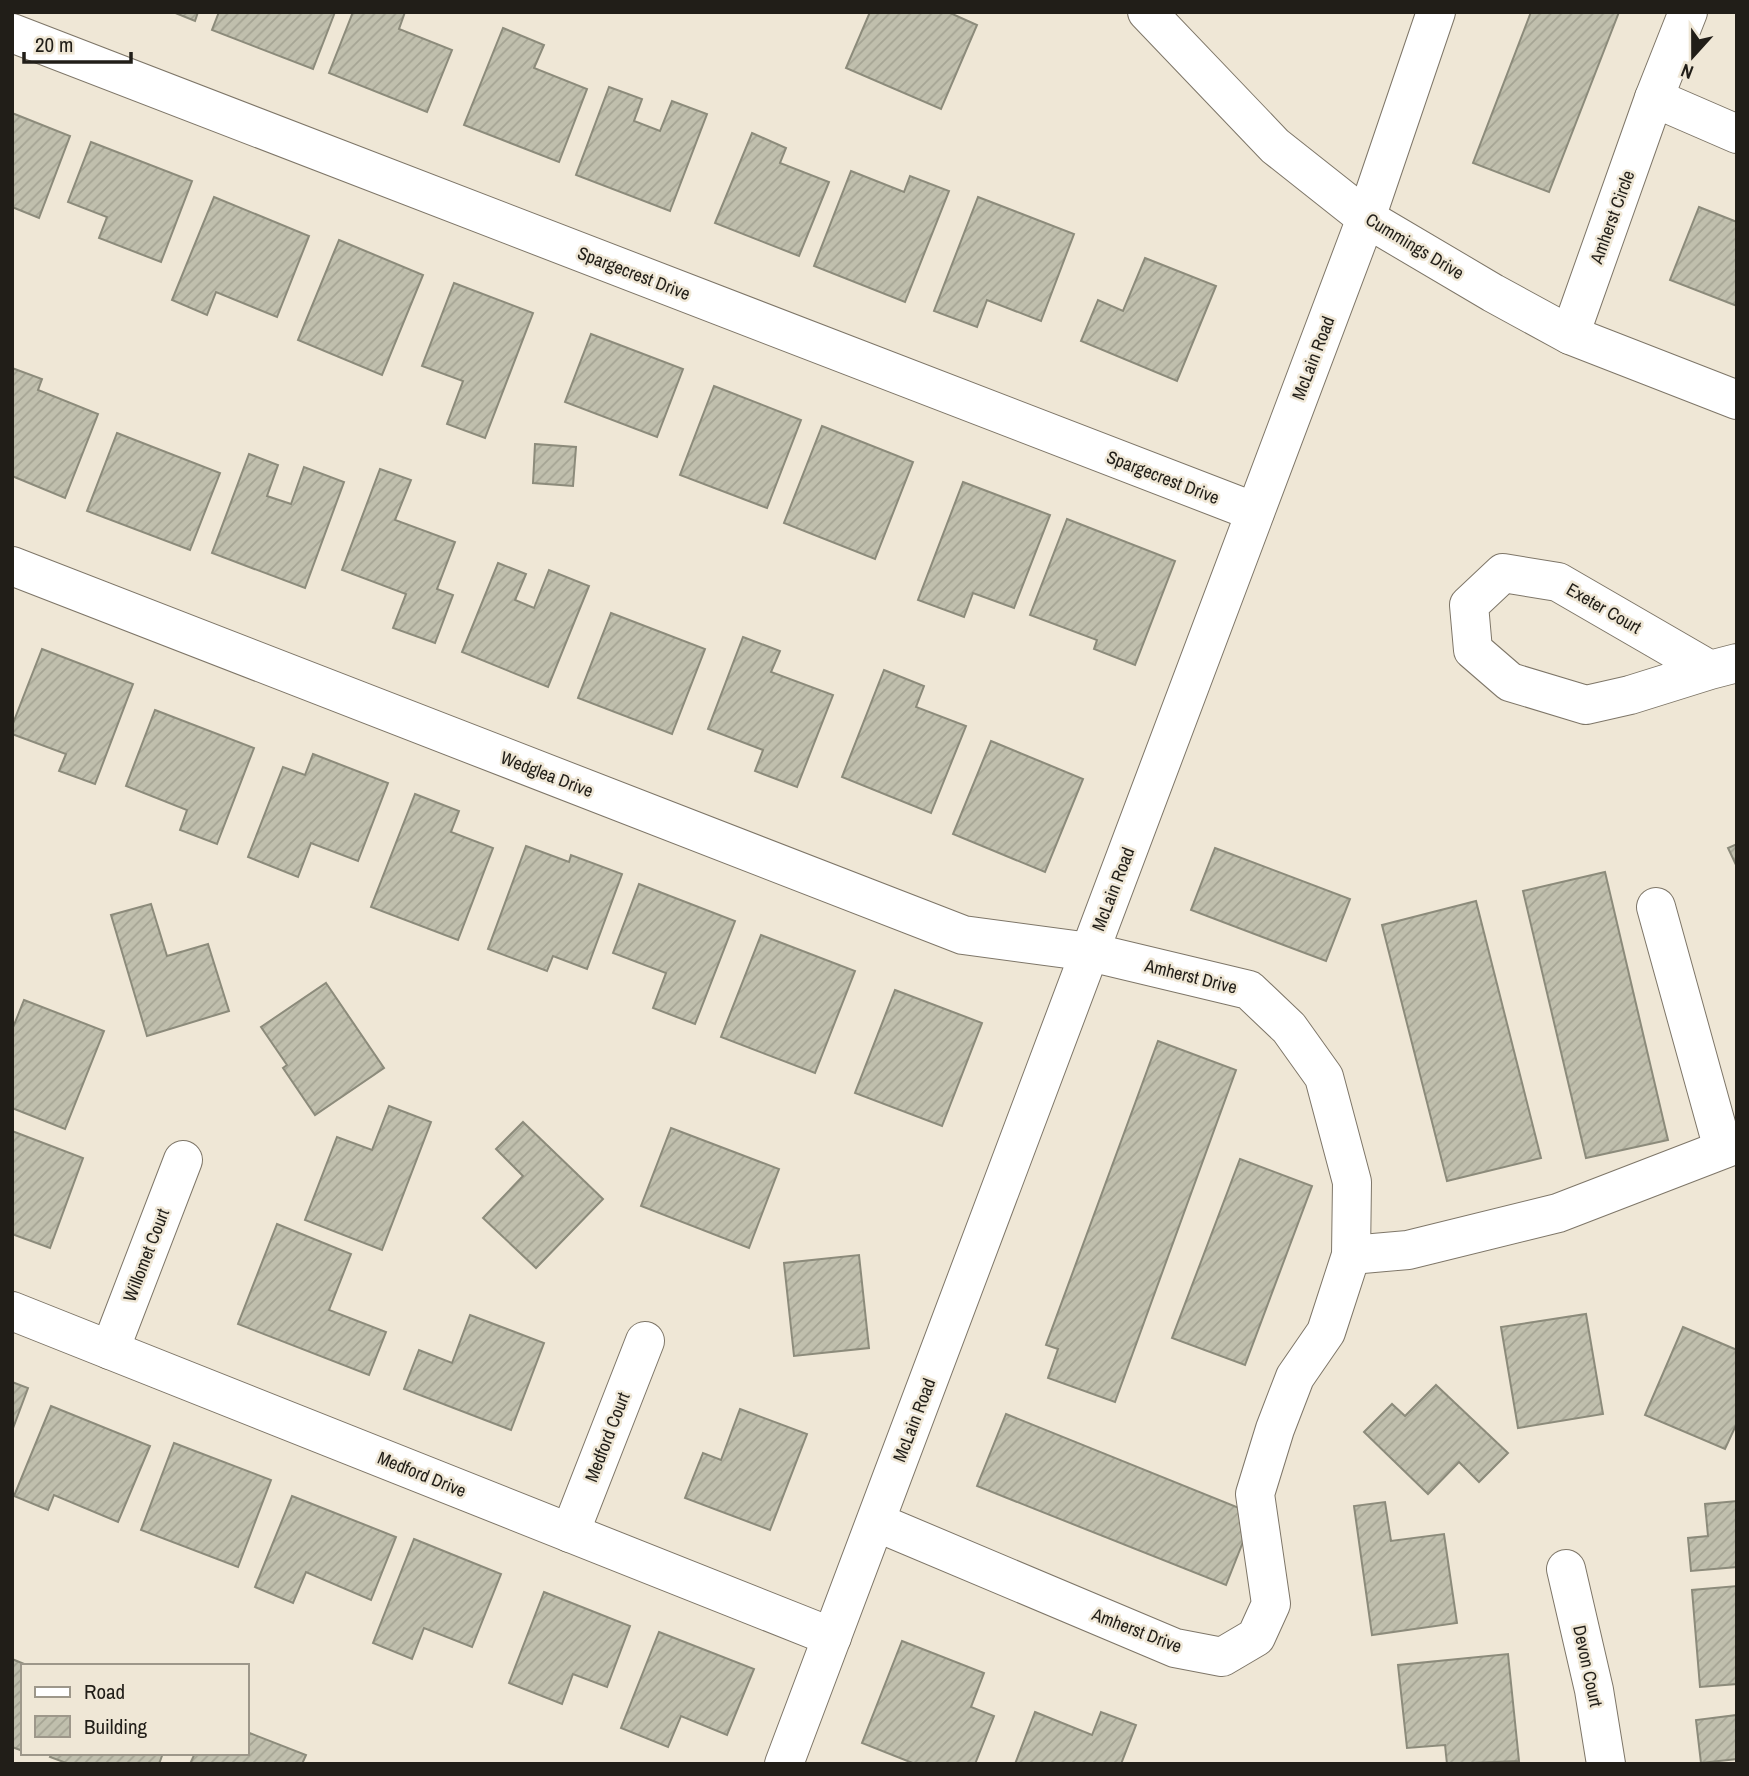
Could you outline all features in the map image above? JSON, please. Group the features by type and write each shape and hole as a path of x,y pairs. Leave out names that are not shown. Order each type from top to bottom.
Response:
{"street":[{"name":"Cummings Drive","path":"1147,12 1275,146 1366,218 1570,335 1737,400"},
{"name":"McLain Road","path":"784,1764 1366,218 1436,12"},
{"name":"Amherst Circle","path":"1570,335 1654,98 1688,12"},
{"name":"Spargecrest Drive","path":"12,33 1255,512"},
{"path":"1654,98 1737,134"},
{"name":"Wedglea Drive","path":"12,566 963,935 1090,952"},
{"name":"Exeter Court","path":"1503,573 1558,582 1724,667 1586,705 1510,682 1500,674 1473,650 1469,605 1503,573"},
{"path":"1351,1255 1408,1250 1558,1213 1730,1147 1656,907"},
{"name":"Amherst Drive","path":"876,1522 1175,1648 1222,1657 1256,1637 1271,1604 1255,1494 1275,1429 1295,1377 1326,1332 1351,1255 1352,1182 1324,1077 1289,1028 1248,990 1090,952"},
{"name":"Willomet Court","path":"110,1350 183,1160"},
{"name":"Medford Drive","path":"12,1311 832,1637"},
{"name":"Medford Court","path":"570,1533 645,1341"},
{"name":"Devon Court","path":"1566,1569 1594,1690 1606,1764"}],"building":[{"path":"173,12 198,12 195,21"},
{"path":"219,12 335,12 313,69 212,30"},
{"path":"353,12 405,12 399,29 452,50 427,112 329,73"},
{"path":"870,12 948,12 977,25 941,109 846,68"},
{"path":"1531,12 1619,12 1549,192 1473,163"},
{"path":"503,28 544,45 534,68 587,89 559,162 464,125"},
{"path":"609,87 642,99 634,121 660,131 672,101 707,114 670,211 576,175"},
{"path":"12,113 70,136 39,218 12,207"},
{"path":"752,133 786,148 780,163 829,182 799,256 715,223"},
{"path":"91,142 192,181 161,262 99,238 107,217 68,202"},
{"path":"851,171 904,192 910,176 949,191 905,302 814,266"},
{"path":"214,197 309,236 277,317 216,292 207,315 172,300"},
{"path":"978,197 1074,234 1041,321 987,300 977,327 934,311"},
{"path":"1699,207 1737,222 1737,306 1670,280"},
{"path":"339,240 423,275 382,375 298,340"},
{"path":"1145,258 1216,286 1177,381 1081,341 1098,300 1123,311"},
{"path":"454,283 533,313 485,438 447,424 463,381 422,366"},
{"path":"591,334 683,369 657,437 565,402"},
{"path":"12,368 42,379 38,390 98,414 65,498 12,476"},
{"path":"714,386 801,420 767,508 680,475"},
{"path":"822,426 913,462 875,559 784,523"},
{"path":"117,433 220,473 190,550 87,511"},
{"path":"535,444 576,447 573,486 533,483"},
{"path":"249,454 278,465 267,496 291,504 304,467 344,482 305,588 212,553"},
{"path":"380,469 411,480 395,520 455,542 437,589 453,595 435,643 393,628 406,594 342,570"},
{"path":"963,482 1050,515 1014,608 973,593 964,617 918,600"},
{"path":"1067,519 1175,561 1135,665 1094,649 1097,640 1030,615"},
{"path":"498,563 526,574 515,600 534,608 549,570 589,586 548,687 462,652"},
{"path":"611,613 705,649 672,734 578,698"},
{"path":"743,637 780,651 771,672 833,695 797,787 755,771 763,750 708,729"},
{"path":"42,649 133,684 95,784 59,771 66,754 12,734 12,726"},
{"path":"884,670 924,686 916,707 966,726 931,813 842,777"},
{"path":"155,710 254,748 217,844 180,830 187,810 126,786"},
{"path":"991,741 1083,779 1045,872 953,834"},
{"path":"313,754 388,783 358,861 311,843 298,877 248,857 283,767 305,775"},
{"path":"415,794 459,811 451,832 493,848 458,940 371,907"},
{"path":"1737,844 1737,867 1728,848"},
{"path":"526,846 569,862 571,855 622,874 587,969 553,956 547,971 488,949"},
{"path":"1215,848 1350,899 1326,961 1191,910"},
{"path":"1605,872 1668,1140 1586,1158 1523,891"},
{"path":"639,884 735,921 695,1024 653,1008 666,973 613,953"},
{"path":"1476,901 1541,1158 1447,1181 1382,925"},
{"path":"151,904 167,956 208,944 229,1011 147,1036 111,915"},
{"path":"761,935 855,971 815,1073 721,1037"},
{"path":"326,983 384,1068 315,1115 283,1068 287,1065 261,1027"},
{"path":"895,990 982,1023 942,1126 855,1093"},
{"path":"24,1000 104,1031 65,1129 12,1108 12,1030"},
{"path":"1158,1041 1236,1070 1115,1402 1048,1378 1058,1349 1046,1345"},
{"path":"389,1106 431,1122 382,1250 305,1220 337,1137 372,1150"},
{"path":"523,1122 603,1199 536,1268 483,1218 523,1176 496,1149"},
{"path":"671,1128 779,1169 749,1248 641,1206"},
{"path":"12,1131 83,1158 50,1248 12,1234"},
{"path":"1240,1159 1312,1186 1245,1365 1172,1338"},
{"path":"277,1224 351,1254 329,1310 386,1332 369,1375 238,1324"},
{"path":"859,1255 869,1348 794,1356 784,1263"},
{"path":"1586,1314 1603,1414 1518,1428 1501,1327"},
{"path":"470,1315 544,1343 511,1430 404,1389 419,1350 452,1363"},
{"path":"1683,1327 1737,1350 1737,1423 1725,1449 1645,1415"},
{"path":"12,1382 28,1388 12,1431"},
{"path":"1436,1385 1508,1453 1479,1482 1459,1462 1428,1494 1364,1432 1392,1404 1405,1416"},
{"path":"51,1406 150,1446 118,1522 54,1495 48,1510 14,1496"},
{"path":"740,1409 807,1434 770,1530 685,1498 703,1453 721,1460"},
{"path":"1006,1414 1254,1514 1226,1585 977,1486"},
{"path":"174,1443 271,1480 238,1567 141,1530"},
{"path":"292,1496 396,1537 371,1600 306,1572 293,1603 255,1587"},
{"path":"1737,1501 1737,1567 1691,1571 1688,1538 1708,1536 1705,1504"},
{"path":"1385,1502 1391,1541 1444,1534 1457,1623 1372,1635 1354,1506"},
{"path":"414,1539 501,1574 472,1647 424,1628 412,1659 373,1643"},
{"path":"1737,1586 1737,1684 1700,1687 1692,1590"},
{"path":"544,1592 630,1626 607,1687 573,1674 562,1704 509,1683"},
{"path":"659,1632 754,1669 727,1735 681,1716 668,1747 621,1728"},
{"path":"902,1641 984,1673 971,1707 994,1716 975,1764 915,1764 862,1743"},
{"path":"1508,1654 1519,1761 1447,1764 1445,1745 1407,1748 1398,1665"},
{"path":"12,1659 24,1664 21,1664 21,1750 12,1747"},
{"path":"1035,1712 1092,1735 1101,1712 1136,1725 1121,1764 1015,1764"},
{"path":"1737,1715 1737,1759 1701,1763 1696,1720"},
{"path":"248,1732 306,1755 302,1764 190,1764 194,1755 248,1755"},
{"path":"162,1755 159,1764 69,1764 50,1757"}]}
